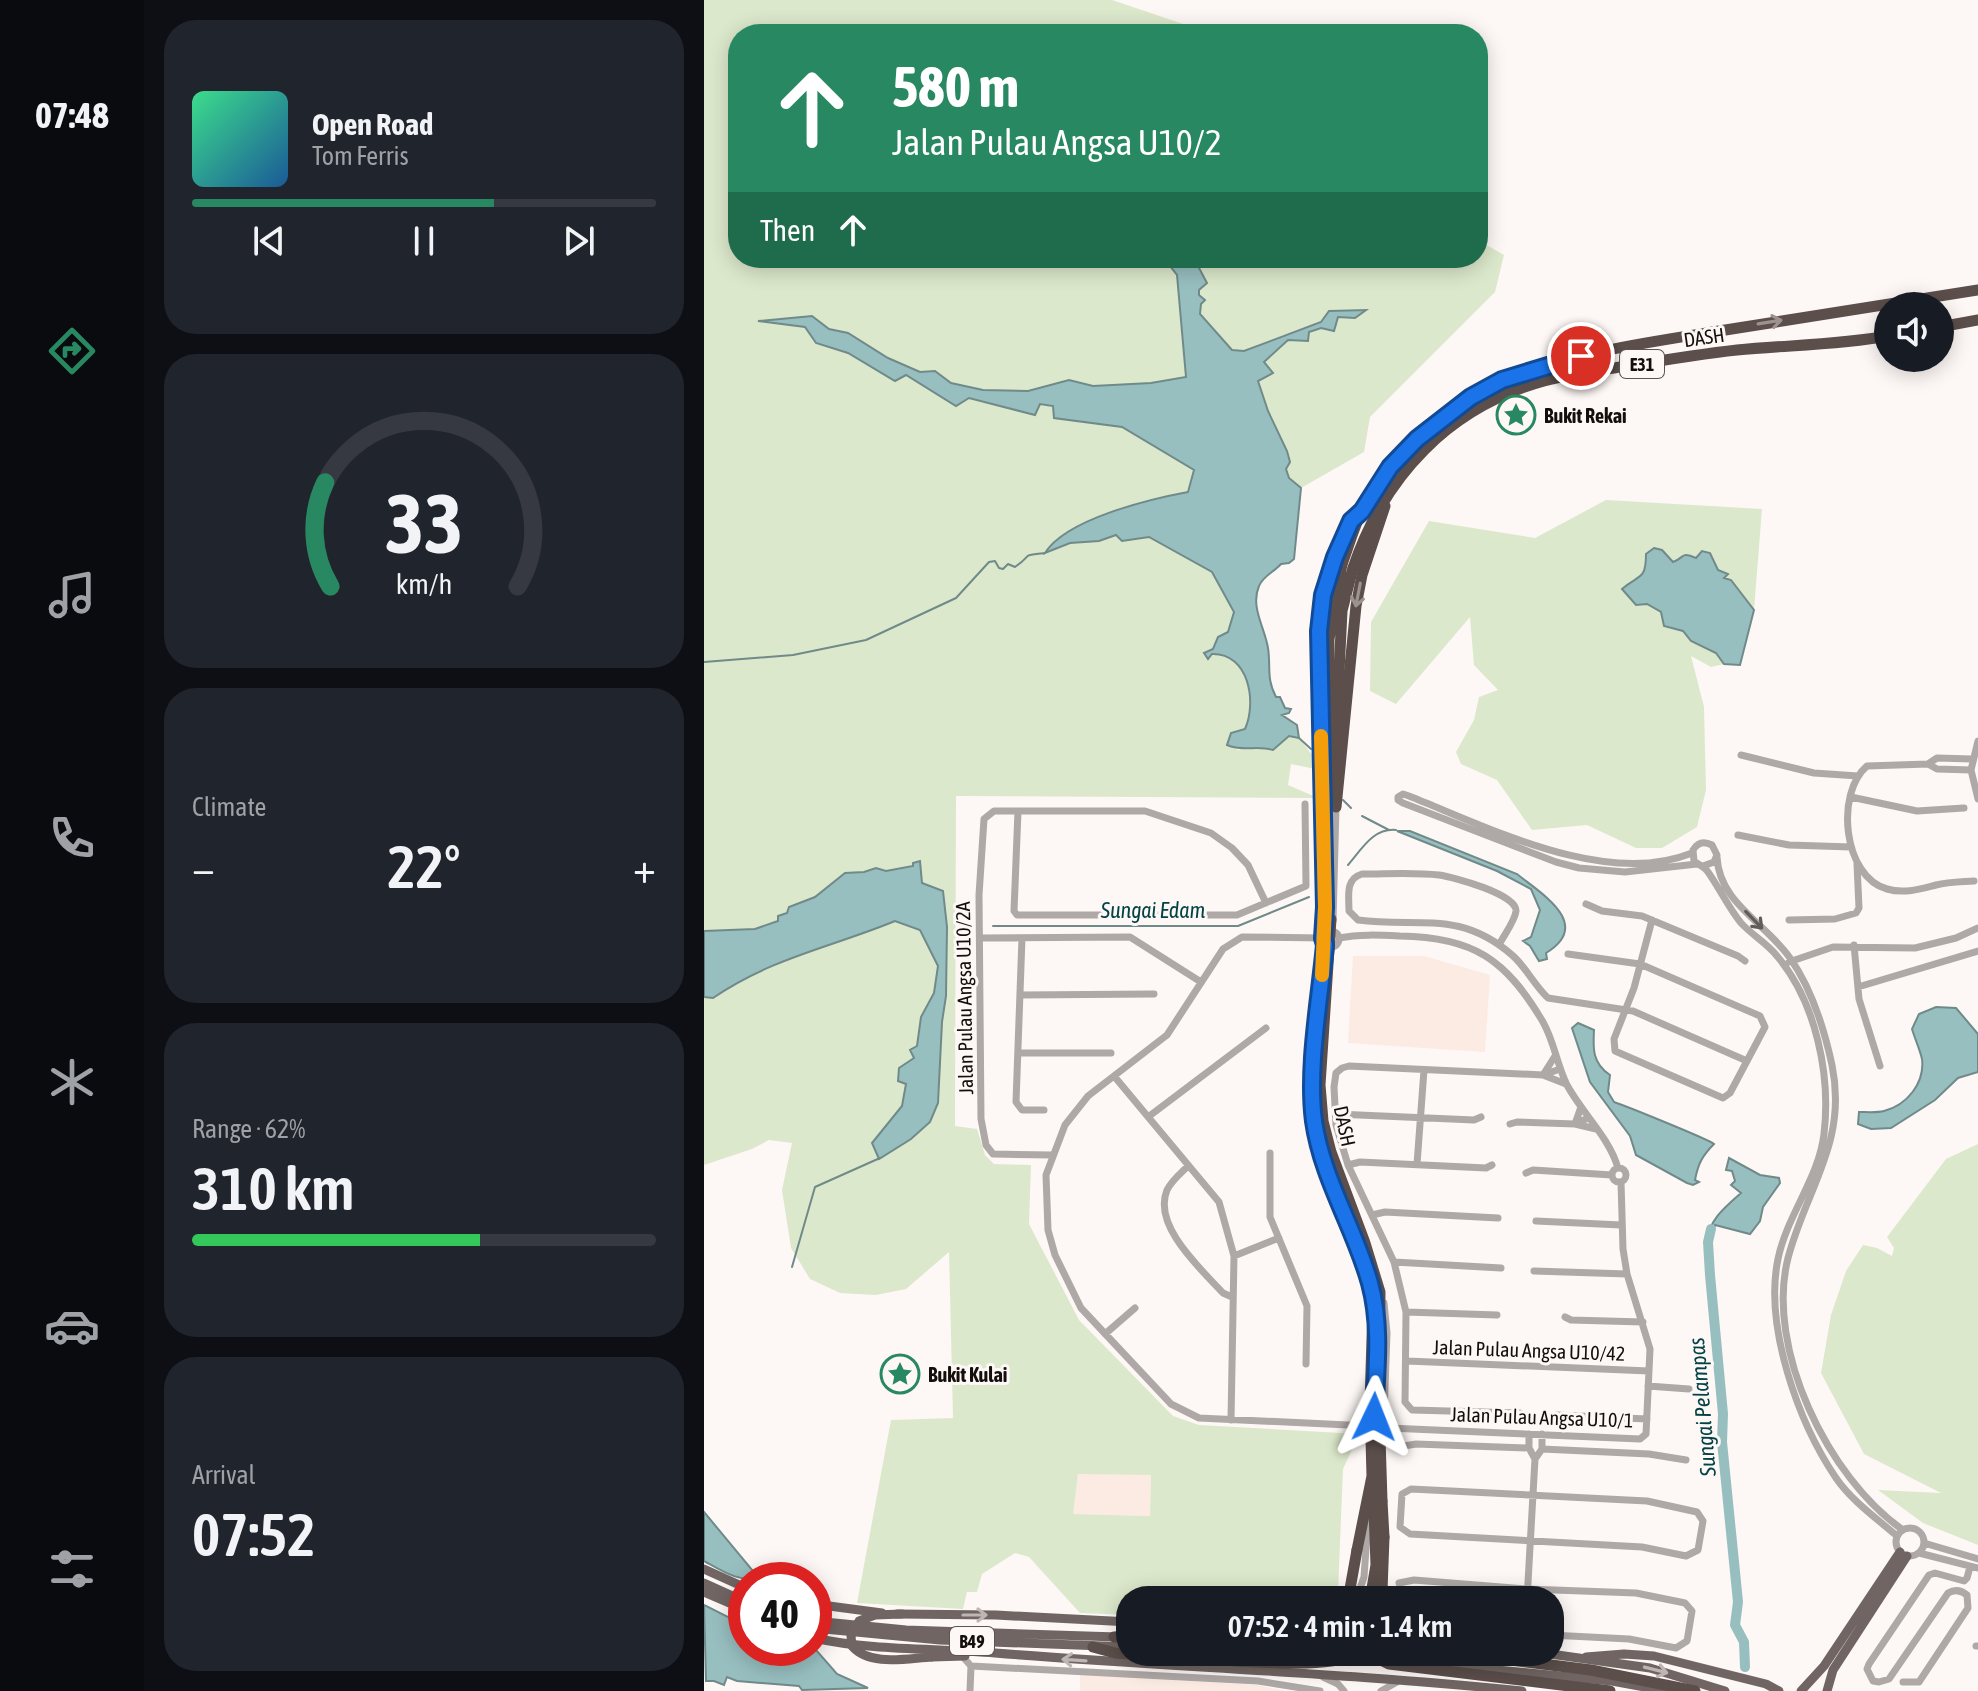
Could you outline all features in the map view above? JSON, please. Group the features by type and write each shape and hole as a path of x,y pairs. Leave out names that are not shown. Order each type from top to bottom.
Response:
{"highway":[{"name":"DASH","path":"1372,1476 1370,1390 1373,1307 1367,1282 1321,1156 1312,1123 1310,1084 1323,926 1329,639 1362,511 1390,467 1442,417 1482,391 1532,369 1612,348 1978,290"},
{"path":"1954,324 1978,320"},
{"name":"DASH","path":"1384,1586 1380,1292 1331,1152 1323,1121 1320,1085 1330,935 1342,611 1347,566 1371,520 1418,456 1457,421 1492,400 1544,381 1735,350 1874,337"},
{"path":"1336,807 1356,606 1362,575 1389,494"},
{"path":"1321,767 1319,631 1323,595 1351,521 1362,511"},
{"path":"1351,1586 1372,1476"},
{"path":"1372,1476 1376,1565 1372,1586"},
{"path":"1093,1647 1116,1653"},
{"path":"1405,1666 1610,1691"},
{"path":"1555,1666 1591,1670 1695,1691"}],"main road":[{"path":"1801,1691 1816,1678 1857,1613 1904,1554"},
{"path":"1827,1691 1833,1670 1904,1554"},
{"path":"704,1569 728,1580"},
{"path":"704,1583 728,1598"},
{"path":"704,1592 728,1601"},
{"path":"1813,1691 1868,1600"},
{"path":"832,1606 902,1614"},
{"path":"1017,1655 877,1658 864,1656 852,1646 851,1636 859,1621 875,1615 996,1615 1116,1621"},
{"name":"B49","path":"832,1623 928,1632 1114,1637"},
{"name":"B49","path":"832,1630 927,1639 1116,1647"},
{"name":"B49","path":"832,1641 1312,1672 1522,1691"},
{"path":"1586,1657 1624,1654 1654,1656 1766,1684 1779,1691"},
{"path":"1564,1655 1650,1668 1725,1691"},
{"path":"1464,1666 1612,1681 1666,1691"}],"street":[{"path":"1978,741 1971,770 1978,799"},
{"path":"1741,755 1814,773 1858,776"},
{"path":"1928,764 1937,758 1972,759"},
{"path":"1789,920 1835,919 1856,913 1859,908 1857,864 1847,827 1851,797 1858,776 1871,764 1928,764 1937,769 1971,770"},
{"path":"1321,767 1330,939 1316,1035 1314,1123 1375,1305 1378,1328 1374,1417 1378,1430 1383,1586"},
{"path":"1717,855 1714,862 1700,865 1625,872 1579,868 1403,803 1398,797 1409,796 1582,860 1626,865 1683,857 1705,842 1712,845 1717,855 1720,878 1731,896 1788,963 1824,1068 1824,1135 1809,1181 1791,1215 1777,1259 1777,1315 1783,1364 1815,1442 1836,1479 1900,1533"},
{"path":"1851,797 1917,811 1964,808"},
{"path":"1266,903 1248,865 1211,833 1145,811 1018,811 1014,911 1017,915 1237,915 1266,903 1306,886 1305,804"},
{"path":"1336,807 1324,1107 1335,1153 1380,1276 1387,1333 1384,1417 1388,1421 1378,1430 1361,1586"},
{"name":"Jalan Pulau Angsa U10/2A","path":"1018,811 994,811 984,819 979,895 981,1119 986,1145 993,1154 1052,1155"},
{"path":"1738,835 1789,845 1851,847"},
{"path":"1692,853 1743,926 1788,963"},
{"path":"1857,864 1873,882 1889,890 1913,891 1974,881"},
{"path":"1499,945 1515,907 1512,901 1481,886 1440,875 1362,874 1353,877 1350,882 1351,915 1358,920 1435,921 1468,930 1499,945 1521,964 1550,999 1627,1009 1747,1061"},
{"path":"1586,904 1602,911 1652,920 1745,961"},
{"path":"1568,954 1640,964 1760,1016 1765,1027 1730,1093 1718,1098 1615,1051 1614,1039 1627,1009 1640,964 1652,920"},
{"path":"1788,963 1813,952 1854,945 1915,948 1956,938 1978,928"},
{"path":"1330,939 1355,935 1448,939 1478,950 1494,962 1527,998 1545,1026 1566,1084 1615,1159 1615,1172"},
{"path":"980,938 1130,937 1201,982"},
{"name":"Jalan Pulau Angsa U10/1","path":"1330,939 1242,937 1223,949 1167,1035 1088,1096 1065,1125 1046,1175 1048,1230 1055,1255 1081,1308 1171,1404 1199,1418 1378,1430 1640,1439 1646,1434 1647,1419"},
{"path":"1022,938 1018,1107 1022,1110 1044,1110"},
{"path":"1854,945 1859,999 1880,1066"},
{"path":"1858,987 1978,951"},
{"path":"1527,998 1539,989"},
{"path":"1020,995 1154,994"},
{"path":"1534,1008 1550,999"},
{"path":"1615,1007 1622,1019"},
{"path":"1148,1117 1266,1028"},
{"path":"1018,1053 1111,1053"},
{"path":"1543,1075 1555,1056"},
{"path":"1520,1413 1412,1410 1405,1402 1406,1312 1394,1262 1339,1140 1336,1073 1349,1066 1543,1075 1566,1084"},
{"path":"1543,1075 1560,1069"},
{"path":"1417,1164 1424,1070"},
{"path":"1114,1076 1219,1202 1234,1256 1231,1420"},
{"path":"1575,1124 1581,1107"},
{"path":"1336,1114 1474,1120 1481,1117"},
{"path":"1575,1124 1588,1118"},
{"path":"1510,1124 1575,1124 1596,1129"},
{"path":"1270,1153 1270,1217 1307,1306 1306,1364"},
{"path":"1348,1165 1360,1162 1486,1168 1492,1165"},
{"path":"1188,1166 1173,1179 1165,1194 1167,1222 1181,1246 1223,1293 1232,1297"},
{"path":"1526,1173 1533,1170 1626,1173 1621,1182 1621,1225 1627,1274 1650,1349 1647,1419 1557,1415"},
{"path":"1372,1215 1385,1212 1498,1218"},
{"path":"1536,1221 1621,1225"},
{"path":"1234,1256 1279,1238"},
{"path":"1394,1262 1501,1268"},
{"path":"1534,1271 1627,1274"},
{"path":"1105,1334 1135,1308"},
{"path":"1406,1312 1497,1315"},
{"path":"1565,1317 1571,1320 1643,1322"},
{"name":"Jalan Pulau Angsa U10/42","path":"1407,1361 1649,1371"},
{"path":"1648,1386 1689,1389"},
{"path":"1374,1417 1384,1417"},
{"path":"1529,1434 1529,1446 1535,1459"},
{"path":"1527,1586 1535,1459 1542,1447 1542,1434"},
{"path":"1404,1446 1529,1446"},
{"path":"1542,1447 1649,1454 1686,1460"},
{"path":"1411,1489 1532,1495 1647,1501 1697,1512 1703,1521 1698,1550 1686,1556 1642,1547 1410,1534 1400,1527 1402,1494 1411,1489"},
{"path":"1903,1682 1919,1682 1968,1608 1967,1595 1963,1592 1953,1590 1948,1593 1885,1681 1873,1681 1867,1669 1869,1664 1929,1575 1935,1573 1966,1579 1970,1566 1919,1553 1904,1554 1896,1543 1900,1533 1910,1528 1923,1535 1924,1543 1919,1553"},
{"path":"1924,1543 1978,1559"},
{"path":"1399,1583 1414,1580 1489,1586"},
{"path":"1564,1590 1636,1593 1685,1603 1692,1611 1687,1641 1676,1648 1629,1639 1564,1636"},
{"path":"962,1656 971,1666 970,1691"},
{"path":"971,1666 1258,1681 1320,1691"},
{"path":"1312,1672 1338,1684 1344,1691"},
{"path":"1381,1691 1403,1680"}],"shaded area":[{"path":"1353,956 1424,956 1490,975 1485,1052 1348,1043"},
{"path":"1078,1474 1151,1474 1150,1516 1072,1514"},
{"path":"1080,1668 1172,1673 1172,1680 1257,1685 1285,1691 1080,1691"}],"green space":[{"path":"704,0 1112,0 1183,24 728,24 728,268 1172,268 1177,275 1186,378 1152,383 1093,386 1069,380 1028,391 983,390 951,383 935,371 920,372 888,358 848,333 829,329 812,316 764,321 805,327 816,343 848,353 895,381 905,375 956,406 969,398 1053,406 1054,418 1122,427 1194,470 1188,492 1140,502 1093,519 1063,535 1046,552 1070,543 1099,541 1117,535 1123,541 1149,536 1198,561 1212,572 1234,612 1228,632 1219,637 1213,649 1205,652 1229,657 1243,668 1248,683 1250,718 1237,750 1263,747 1273,750 1289,736 1299,738 1316,760 1315,769 1291,764 1288,785 1318,798 956,796 955,1126 977,1129 985,1155 994,1164 1031,1165 1029,1224 1079,1320 1173,1416 1199,1425 1359,1434 1343,1469 1338,1586 1116,1586 1116,1614 1080,1613 1029,1557 1015,1553 982,1574 977,1592 967,1592 963,1609 857,1603 891,1420 953,1418 949,1252 906,1289 876,1295 840,1293 810,1279 791,1248 782,1190 792,1143 769,1140 704,1165 704,997 714,998 780,963 895,921 920,929 938,966 934,993 921,1017 915,1058 902,1106 872,1143 878,1158 942,1022 946,996 947,927 922,883 920,861 895,869 844,874 815,897 790,907 776,921 739,931 704,931","holes":["1078,1474 1151,1475 1150,1516 1073,1514"]},
{"path":"1488,246 1504,255 1495,292 1370,417 1364,452 1301,488 1289,478 1257,380 1272,373 1264,362 1288,340 1308,340 1309,332 1338,317 1355,318 1365,311 1329,311 1321,322 1243,351 1232,350 1200,314 1199,290 1206,283 1199,268 1488,268"},
{"path":"1606,500 1762,509 1754,610 1731,580 1724,578 1727,574 1718,570 1702,551 1696,558 1685,555 1673,562 1662,550 1646,554 1642,577 1629,583 1646,604 1662,612 1665,626 1683,631 1691,642 1716,653 1724,664 1711,667 1691,656 1704,707 1706,790 1697,827 1662,848 1636,848 1587,825 1532,830 1497,780 1461,764 1456,752 1474,720 1479,697 1498,690 1474,665 1470,617 1396,704 1370,691 1371,622 1429,521 1535,538"},
{"path":"1978,1144 1978,1545 1923,1523 1878,1490 1941,1493 1864,1454 1821,1373 1831,1315 1846,1271 1863,1245 1892,1256 1894,1248 1887,1237 1946,1159"}],"water":[{"path":"1172,268 1199,268 1207,283 1199,290 1199,295 1205,300 1201,304 1200,314 1232,350 1244,351 1321,322 1329,311 1366,310 1355,318 1338,317 1334,331 1321,328 1309,332 1308,341 1288,340 1264,362 1273,373 1258,381 1287,451 1289,478 1301,488 1294,559 1281,564 1266,577 1261,583 1256,602 1268,648 1271,684 1276,697 1280,697 1285,708 1291,709 1282,715 1297,725 1299,738 1289,736 1273,750 1227,745 1231,733 1245,729 1249,718 1250,693 1242,670 1234,662 1225,656 1212,654 1208,659 1204,653 1213,649 1218,637 1228,632 1234,612 1212,572 1149,537 1122,541 1116,535 1099,541 1070,543 1045,553 1071,530 1110,512 1188,492 1194,470 1122,427 1054,418 1053,406 1040,404 1035,415 969,398 956,406 906,375 895,381 848,353 816,343 805,327 758,321 812,316 829,329 848,333 888,358 920,372 935,371 951,383 983,390 1028,391 1069,380 1093,386 1151,383 1186,377 1177,275"},
{"path":"1654,548 1662,550 1673,562 1685,555 1696,558 1702,551 1710,553 1718,570 1728,574 1724,578 1731,580 1754,610 1740,665 1724,664 1716,653 1691,641 1683,631 1664,626 1661,612 1647,604 1636,605 1622,589 1643,573 1646,554"},
{"path":"1397,831 1410,831 1517,874 1538,890 1564,920 1565,931 1559,942 1546,953 1547,959 1539,961 1523,941 1531,937 1540,910 1531,889 1497,871"},
{"path":"920,861 922,883 943,891 947,927 946,996 938,1103 930,1122 911,1139 879,1159 872,1143 902,1106 906,1084 898,1081 899,1068 914,1058 910,1050 917,1046 921,1017 934,993 938,966 920,930 895,921 779,963 713,998 704,997 704,931 755,929 778,921 778,916 787,913 789,907 815,897 845,873 876,868 886,871 913,866 913,863"},
{"path":"1936,1007 1956,1008 1978,1034 1978,1072 1958,1078 1935,1100 1891,1128 1871,1129 1858,1124 1859,1112 1892,1108 1913,1092 1922,1068 1912,1029 1919,1014"},
{"path":"1578,1023 1594,1030 1595,1055 1610,1075 1608,1092 1614,1102 1714,1144 1699,1165 1695,1180 1699,1182 1693,1185 1687,1183 1636,1155 1630,1136 1590,1082 1572,1028"},
{"path":"1729,1158 1760,1175 1779,1178 1780,1183 1763,1207 1760,1221 1750,1234 1715,1225 1710,1242 1706,1242 1714,1220 1741,1193 1731,1185 1735,1181 1732,1171 1726,1170"},
{"path":"704,1512 746,1562 728,1562 728,1573 704,1561"},
{"path":"704,1605 728,1617 728,1666 830,1666 837,1674 868,1688 802,1690 799,1686 737,1681 727,1677 724,1685 706,1681"}],"waterway":[{"path":"704,662 793,655 866,640 956,598 989,562 995,561 1003,569 1008,564 1015,567 1029,555 1045,553"},
{"path":"1299,738 1311,749"},
{"path":"1343,800 1351,808"},
{"path":"1362,816 1389,830"},
{"name":"Sungai Edam","path":"1348,865 1374,836 1396,830"},
{"name":"Sungai Edam","path":"993,926 1238,926 1309,897"},
{"path":"792,1267 815,1187 880,1158"},
{"name":"Sungai Pelampas","path":"1711,1229 1708,1242 1723,1414 1722,1442 1738,1602 1735,1625 1744,1642 1745,1667"}],"slow traffic":[{"path":"1321,736 1325,907 1322,975"}],"place":[{"name":"Bukit Rekai","path":"1516,415"},
{"name":"Bukit Kulai","path":"900,1374"}],"route":[{"path":"1374,1417 1378,1328 1375,1305 1314,1123 1316,1035 1325,945 1319,631 1323,595 1351,521 1362,511 1390,467 1417,439 1442,417 1502,380 1581,356"}]}
